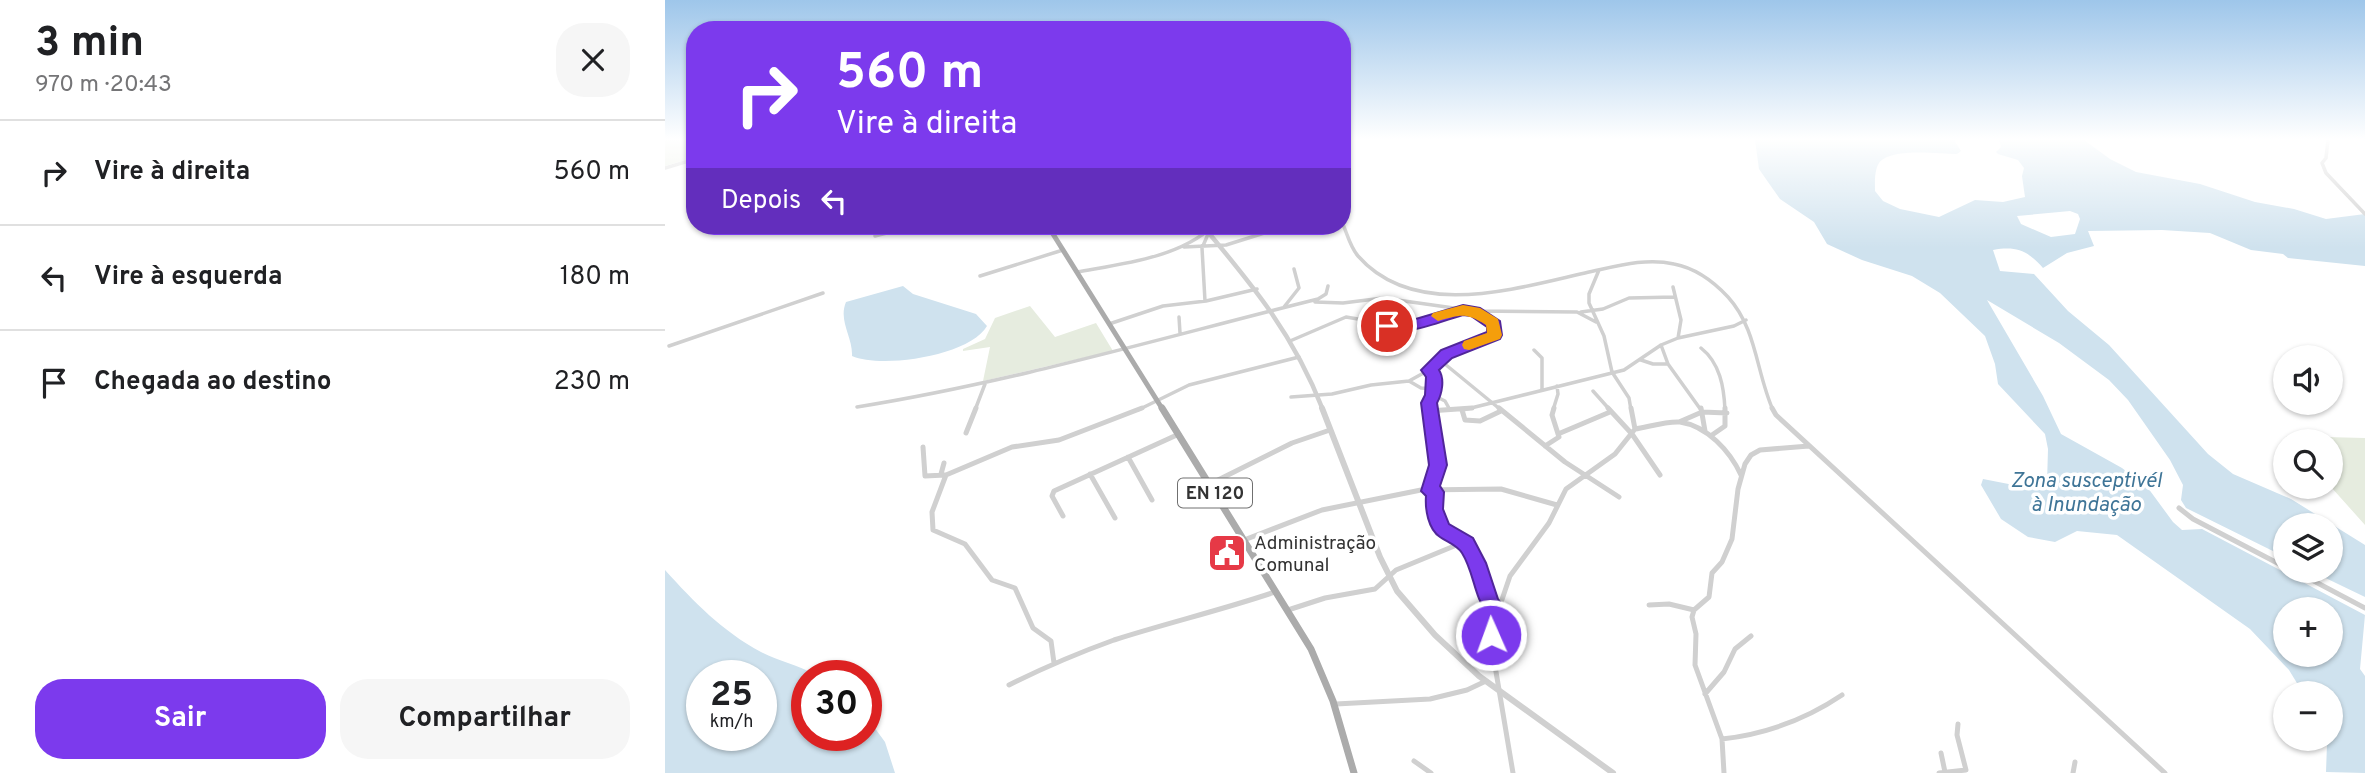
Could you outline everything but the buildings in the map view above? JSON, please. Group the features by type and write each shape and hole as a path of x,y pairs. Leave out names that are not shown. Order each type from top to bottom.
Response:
{"main road":[{"name":"EN 120","path":"1054,235 1321,666 1336,704 1354,773"}],"street":[{"path":"2329,176 2365,214"},
{"path":"875,236 879,235"},
{"path":"1077,272 1130,262 1199,239 1203,235"},
{"path":"1205,301 1202,248 1206,235"},
{"path":"1212,235 1257,289 1300,357 1319,395 1389,578 1435,635 1486,681 1613,773"},
{"path":"1180,246 1222,248 1248,242 1259,235"},
{"path":"1348,235 1354,250 1370,267 1398,284 1428,292 1471,295 1639,262 1683,266 1711,283 1735,304 1746,320 1769,404 1776,415 2165,773"},
{"path":"980,276 1063,250"},
{"path":"1283,308 1299,288 1294,269"},
{"path":"1599,270 1589,294 1592,311 1608,348 1612,372 1629,398 1634,432"},
{"path":"857,407 985,383 1125,350 1180,333 1323,297 1328,286"},
{"path":"1673,287 1681,320 1678,338"},
{"path":"1109,324 1163,306 1205,301 1257,289"},
{"path":"669,346 823,293"},
{"path":"1308,301 1343,303 1383,298 1475,312 1577,312 1592,311 1629,298 1675,297"},
{"path":"1290,341 1351,317 1405,327 1463,310"},
{"path":"1291,397 1336,394 1371,385 1409,381 1429,370 1446,354 1496,334 1493,323 1475,312"},
{"path":"1577,312 1597,322"},
{"path":"1179,317 1180,333"},
{"path":"1429,411 1462,410 1492,404 1624,370 1661,345 1678,338 1734,326 1746,320"},
{"path":"1661,345 1668,364 1691,391 1702,412 1705,431"},
{"path":"1701,348 1710,355 1721,380 1727,413 1725,426 1712,435"},
{"path":"1534,349 1542,358 1542,390"},
{"path":"923,447 926,476 943,475 981,458 1029,443 1055,441 1119,419 1204,380 1300,357"},
{"path":"1440,360 1545,446 1619,497"},
{"path":"1641,360 1653,365 1668,364"},
{"path":"1429,370 1434,375 1429,411 1438,465 1432,491 1434,509 1442,529 1467,544 1477,563 1490,603 1498,613"},
{"path":"1409,381 1421,388 1434,389"},
{"path":"967,433 985,383"},
{"path":"1545,446 1559,437 1552,415 1558,394 1557,386"},
{"path":"1593,391 1610,412 1634,432 1660,475"},
{"path":"1433,395 1443,400 1450,410"},
{"path":"1462,410 1465,420 1474,422 1501,411"},
{"path":"1558,434 1585,424 1596,415 1610,412"},
{"path":"1513,773 1491,642 1513,570 1542,534 1566,489 1615,454 1634,432 1679,422 1702,412 1727,413"},
{"path":"1679,422 1712,435 1736,464 1741,475"},
{"path":"1210,484 1291,443 1331,429"},
{"path":"1063,516 1052,496 1053,491 1179,434"},
{"path":"1724,773 1722,739 1695,665 1696,634 1692,617 1695,610 1709,597 1712,573 1722,562 1732,539 1741,475 1747,462 1762,450 1809,446"},
{"path":"1128,457 1152,500"},
{"path":"944,463 932,512 933,530 965,544 992,580 1015,589 1034,630 1051,640 1054,663"},
{"path":"1090,474 1115,518"},
{"path":"1244,540 1322,510 1432,491 1501,489 1557,505"},
{"path":"2179,508 2193,519 2273,561"},
{"path":"1288,610 1325,598 1375,589 1397,570 1462,542"},
{"path":"2318,583 2365,608"},
{"path":"1009,685 1054,663 1143,631 1206,615 1276,592"},
{"path":"1649,605 1669,604 1695,610"},
{"path":"1705,694 1724,671 1730,654 1737,645 1751,636"},
{"path":"1336,704 1352,701 1408,701 1468,690 1486,681"},
{"path":"1722,739 1737,738 1801,720 1842,695"},
{"path":"1941,753 1943,773 1963,772 1967,767 1957,734 1958,724"},
{"path":"1414,761 1431,773"},
{"path":"2073,773 2075,762"}],"shaded area":[{"path":"1030,306 1055,337 1096,323 1113,351 983,381 990,347 963,349 985,339 995,318"},
{"path":"2343,437 2365,438 2365,525 2342,499"}],"water":[{"name":"Zona susceptivél à Inundação","path":"1764,176 1876,176 1875,191 1883,201 1900,209 1939,217 1975,200 2003,202 2025,197 2022,176 2158,176 2200,184 2255,202 2294,209 2326,219 2365,214 2365,266 2288,258 2283,254 2251,250 2210,233 2162,230 2088,231 2094,246 2067,253 2043,268 2021,251 1993,250 2000,271 2034,274 2068,311 2109,345 2208,454 2233,474 2273,491 2273,499 2291,499 2314,513 2273,513 2273,551 2186,508 2181,500 2183,485 2170,460 2128,400 2109,380 2059,343 1987,300 2043,396 2061,434 2122,468 2148,488 2182,530 2202,529 2273,566 2273,583 2304,583 2331,597 2273,597 2273,653 2250,629 2117,535 2077,531 2055,542 2028,537 2001,519 1981,485 1983,479 2029,488 2047,483 2048,449 2045,434 1998,384 1995,364 1985,336 1940,293 1912,276 1862,260 1827,244 1814,222 1780,199","holes":["2070,211 2078,214 2080,219 2075,234 2051,237 2021,224 2017,216"]},
{"path":"903,286 913,294 976,314 987,326 978,336 963,345 924,357 883,361 852,356 844,316 846,302"},
{"path":"2343,531 2365,545 2365,597 2336,583 2343,583"},
{"path":"665,570 698,604 734,635 761,652 791,664 791,751 882,751 882,738 895,773 665,773"},
{"path":"2343,603 2365,615 2360,669 2365,676 2365,773 2326,772 2327,751 2343,751 2343,681 2296,681 2286,667 2343,667"}],"slow traffic":[{"path":"1438,316 1463,310 1475,312 1494,324 1495,335 1469,345"}],"place":[{"name":"Administração Comunal","path":"1227,553"}],"route":[{"path":"1387,326 1410,326 1463,310 1475,312 1494,324 1495,335 1444,355 1429,370 1434,375 1429,411 1438,460 1430,491 1435,492 1434,509 1442,529 1467,544 1477,563 1490,603 1498,613 1491,635"}]}
